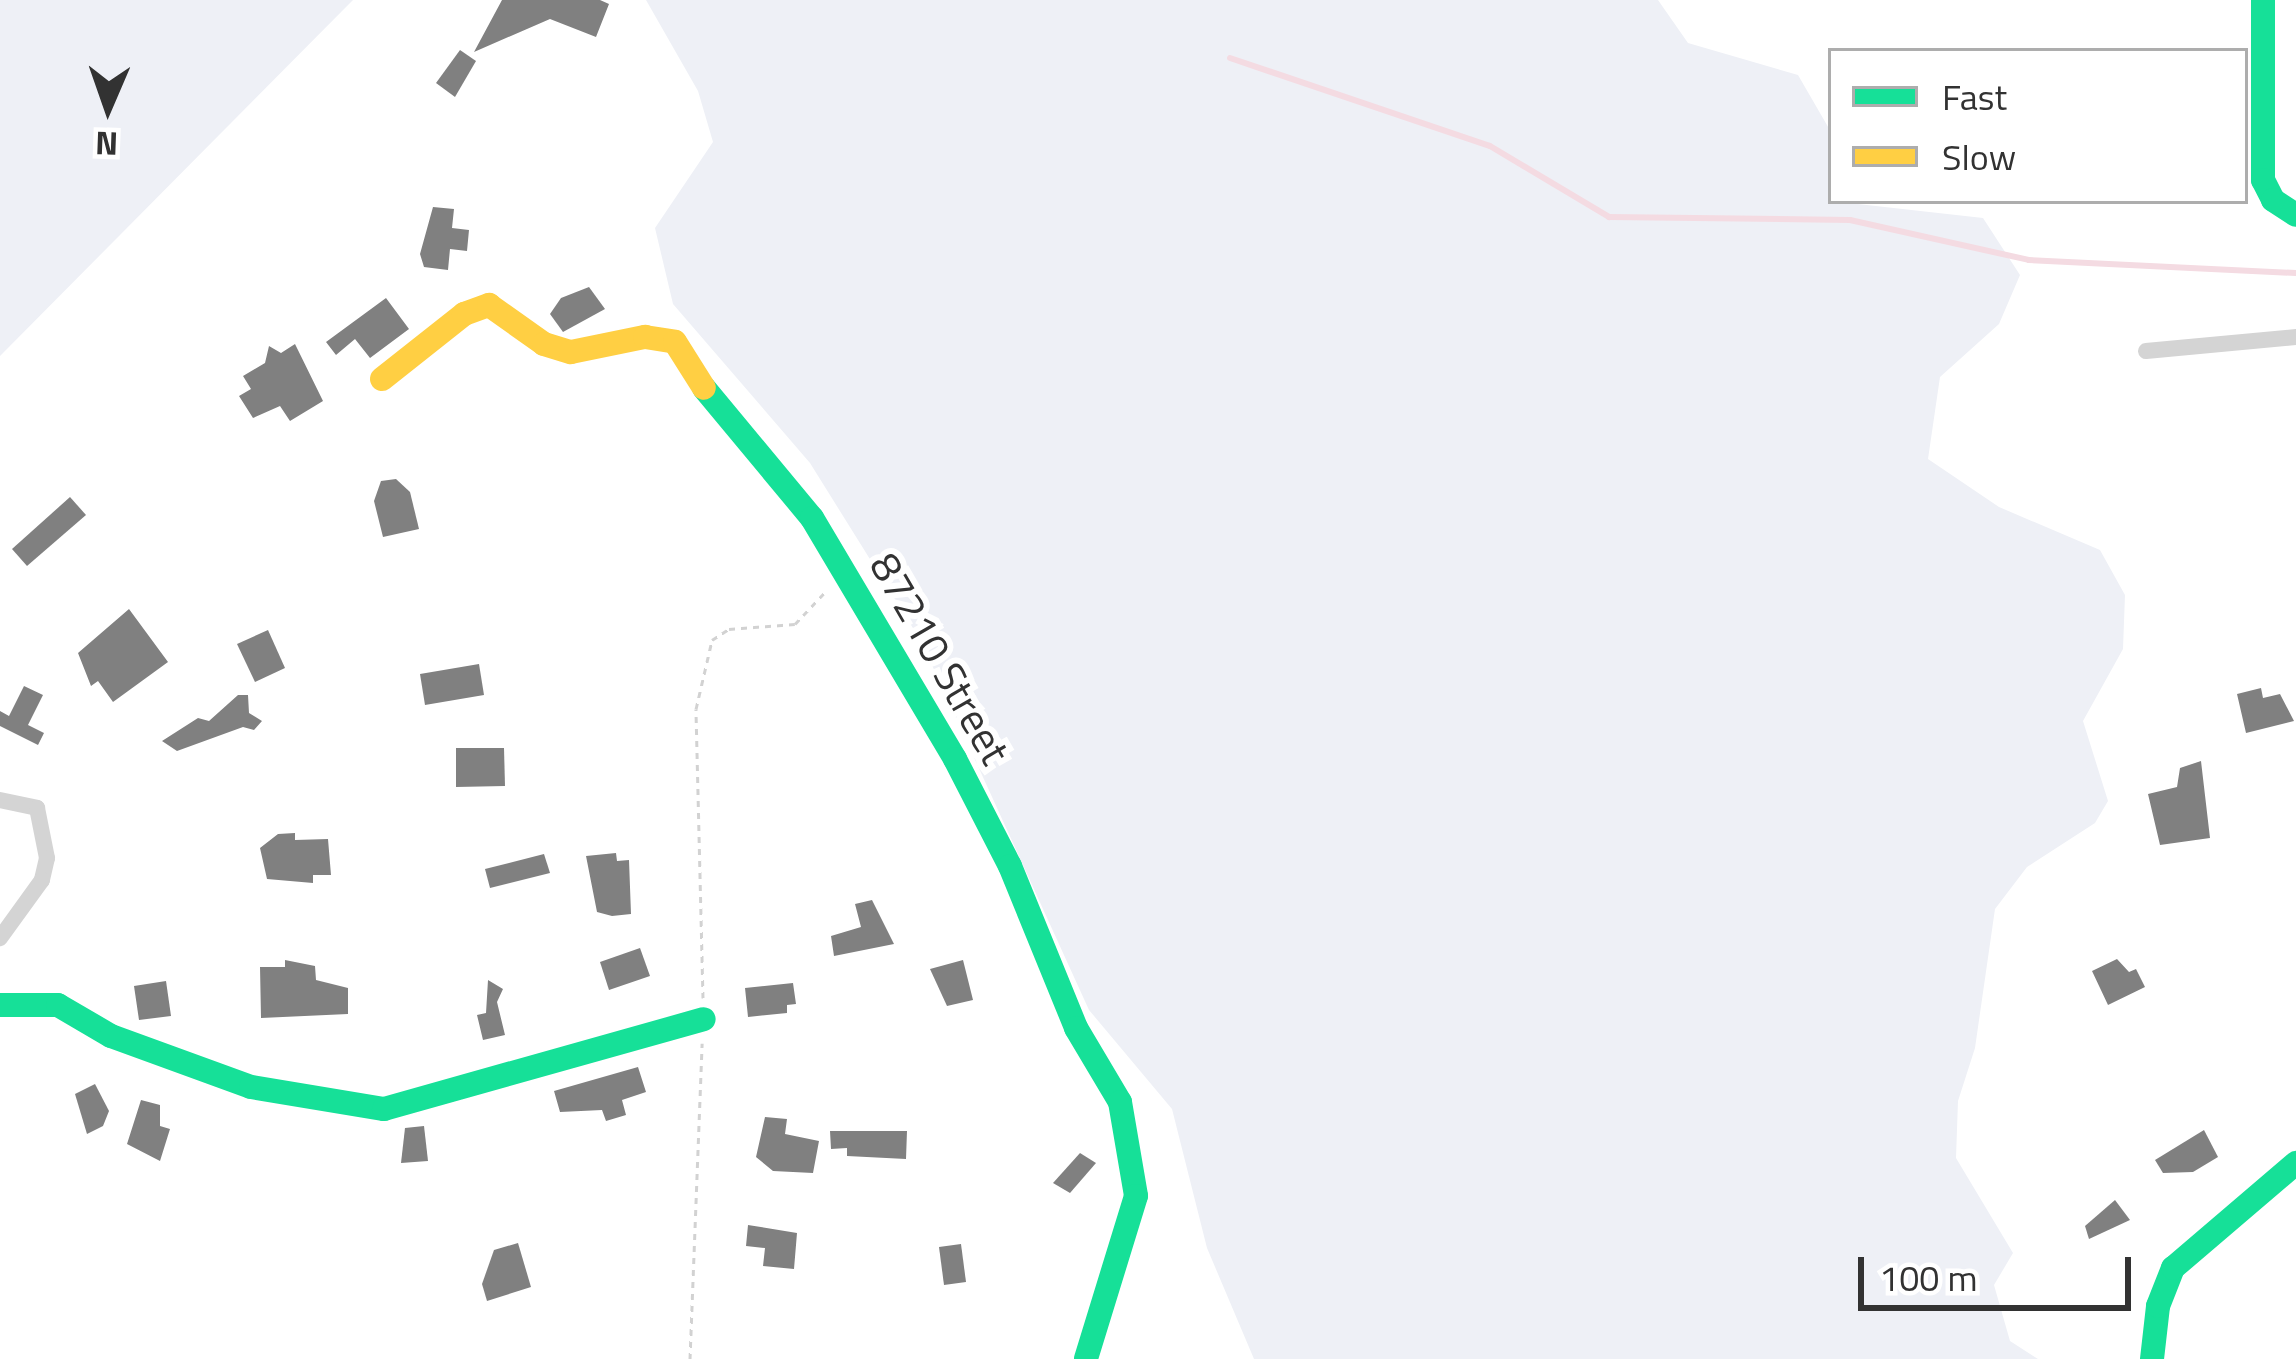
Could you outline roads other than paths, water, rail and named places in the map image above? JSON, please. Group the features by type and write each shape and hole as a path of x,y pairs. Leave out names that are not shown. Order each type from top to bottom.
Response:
{"street":[{"path":"2263,0 2263,180 2273,200 2296,215"},
{"name":"87210 Street","path":"382,379 464,314 489,304 571,352 645,338 675,343 721,416 836,553 955,759 1010,866 1068,1011 1120,1102 1136,1196 1086,1359"},
{"path":"2146,351 2296,337"},
{"path":"0,800 37,808 47,858 42,880 0,938"},
{"path":"0,1005 58,1005 111,1036 251,1087 384,1108 459,1094 704,1019"},
{"path":"2152,1359 2158,1306 2173,1268 2296,1163"}],"waterway":[{"path":"1230,58 1490,146 1609,217 1850,220 2029,260 2296,273"}]}
